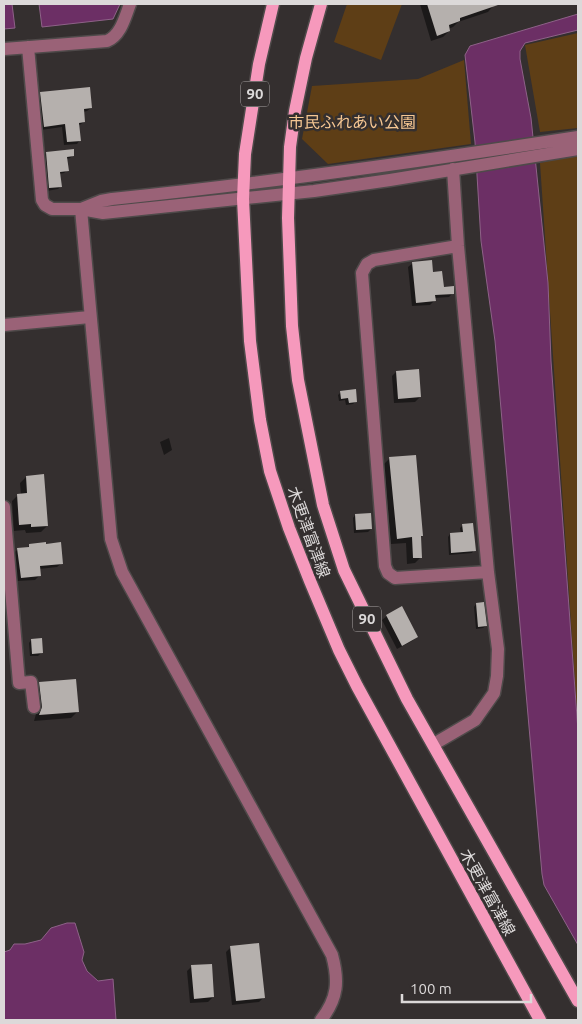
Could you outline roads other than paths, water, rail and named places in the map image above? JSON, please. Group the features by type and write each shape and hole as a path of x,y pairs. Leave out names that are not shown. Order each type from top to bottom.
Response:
{"main road":[{"name":"木更津富津線","path":"273,4 259,64 246,154 243,199 250,341 260,420 270,471 289,528 328,625 357,686 540,1020"},
{"name":"木更津富津線","path":"321,4 306,58 295,111 288,194 289,270 298,380 323,505 344,570 407,699 578,1001"}],"street":[{"path":"4,49 108,41 113,39 118,33 130,4"},
{"path":"28,47 42,200 45,205 52,209 81,209 102,213 288,194 453,169 470,160"},
{"path":"81,209 100,201 112,199 470,160 540,149 578,137"},
{"path":"540,149 578,149"},
{"path":"434,744 475,720 494,693 498,648 488,572 458,246 453,169"},
{"path":"81,209 111,539 114,550 122,572 140,606 332,955 337,973 336,990 331,1008 321,1020"},
{"path":"458,246 374,260 367,264 362,273 385,566 388,573 395,578 488,572"},
{"path":"4,325 90,317"},
{"path":"4,507 19,683 32,682 34,707"}],"park label":[{"name":"市民ふれあい公園","path":"352,122"}]}
